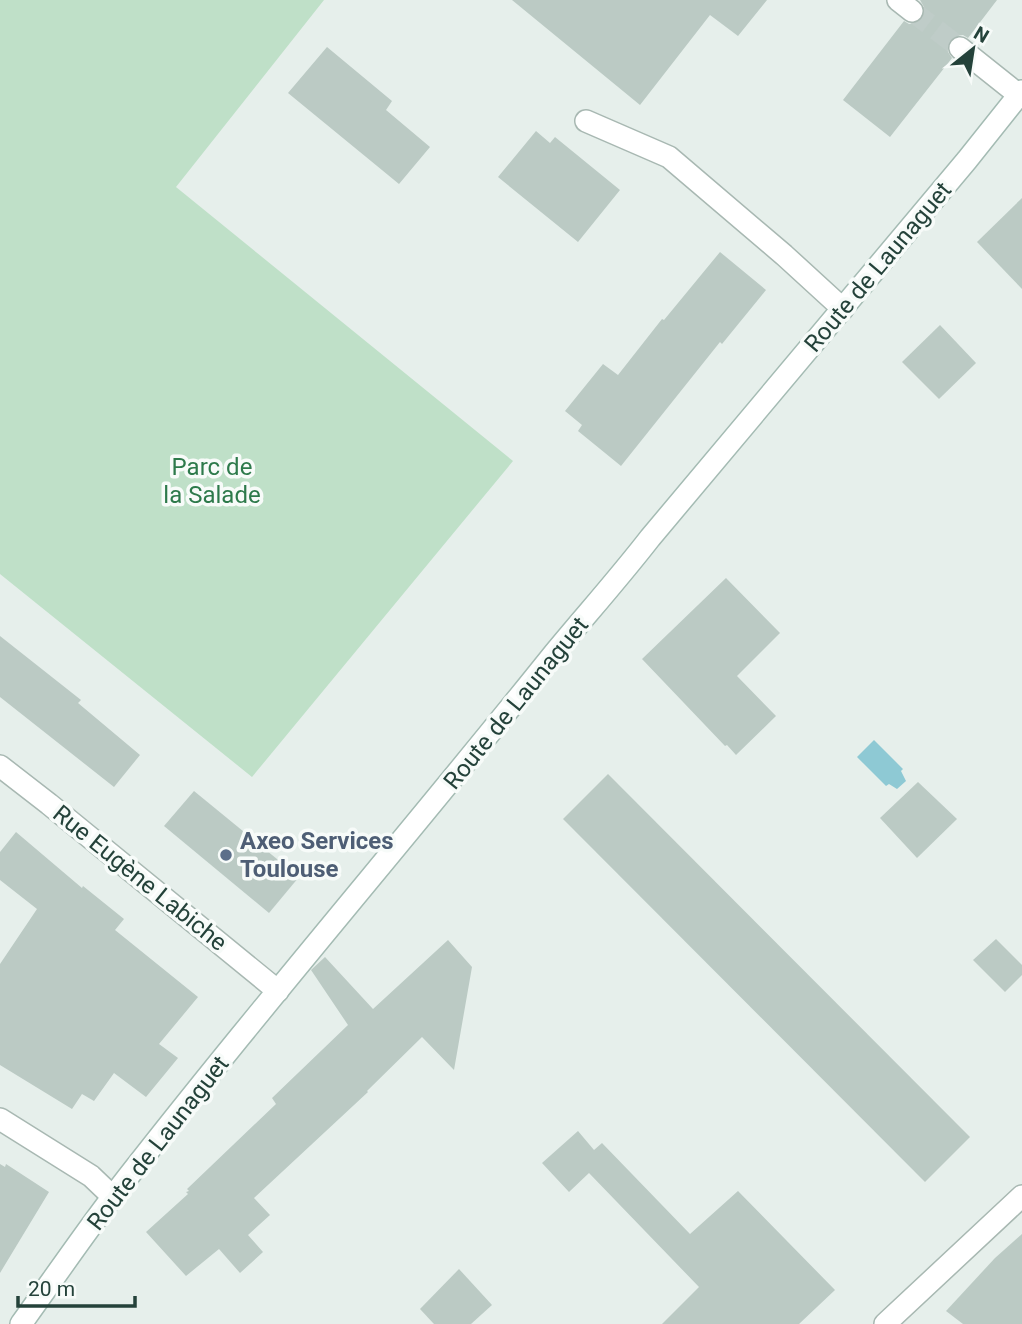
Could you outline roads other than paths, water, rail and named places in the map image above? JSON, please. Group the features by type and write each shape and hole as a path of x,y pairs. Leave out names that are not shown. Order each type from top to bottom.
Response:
{"main road":[{"path":"960,48 1020,93"},
{"name":"Route de Launaguet","path":"21,1324 113,1197 278,991 1020,93"},
{"path":"586,121 669,157 843,309"},
{"name":"Rue Eugène Labiche","path":"0,766 278,991"},
{"path":"0,1119 91,1177 113,1197"},
{"path":"886,1324 1022,1196"}],"water":[{"path":"874,740 903,769 901,771 906,781 897,789 889,784 886,786 857,757"}],"tunnel":[{"path":"912,11 960,48"}],"place":[{"name":"Axeo Services Toulouse","path":"226,855"}],"park label":[{"name":"Parc de la Salade","path":"212,481"}]}
